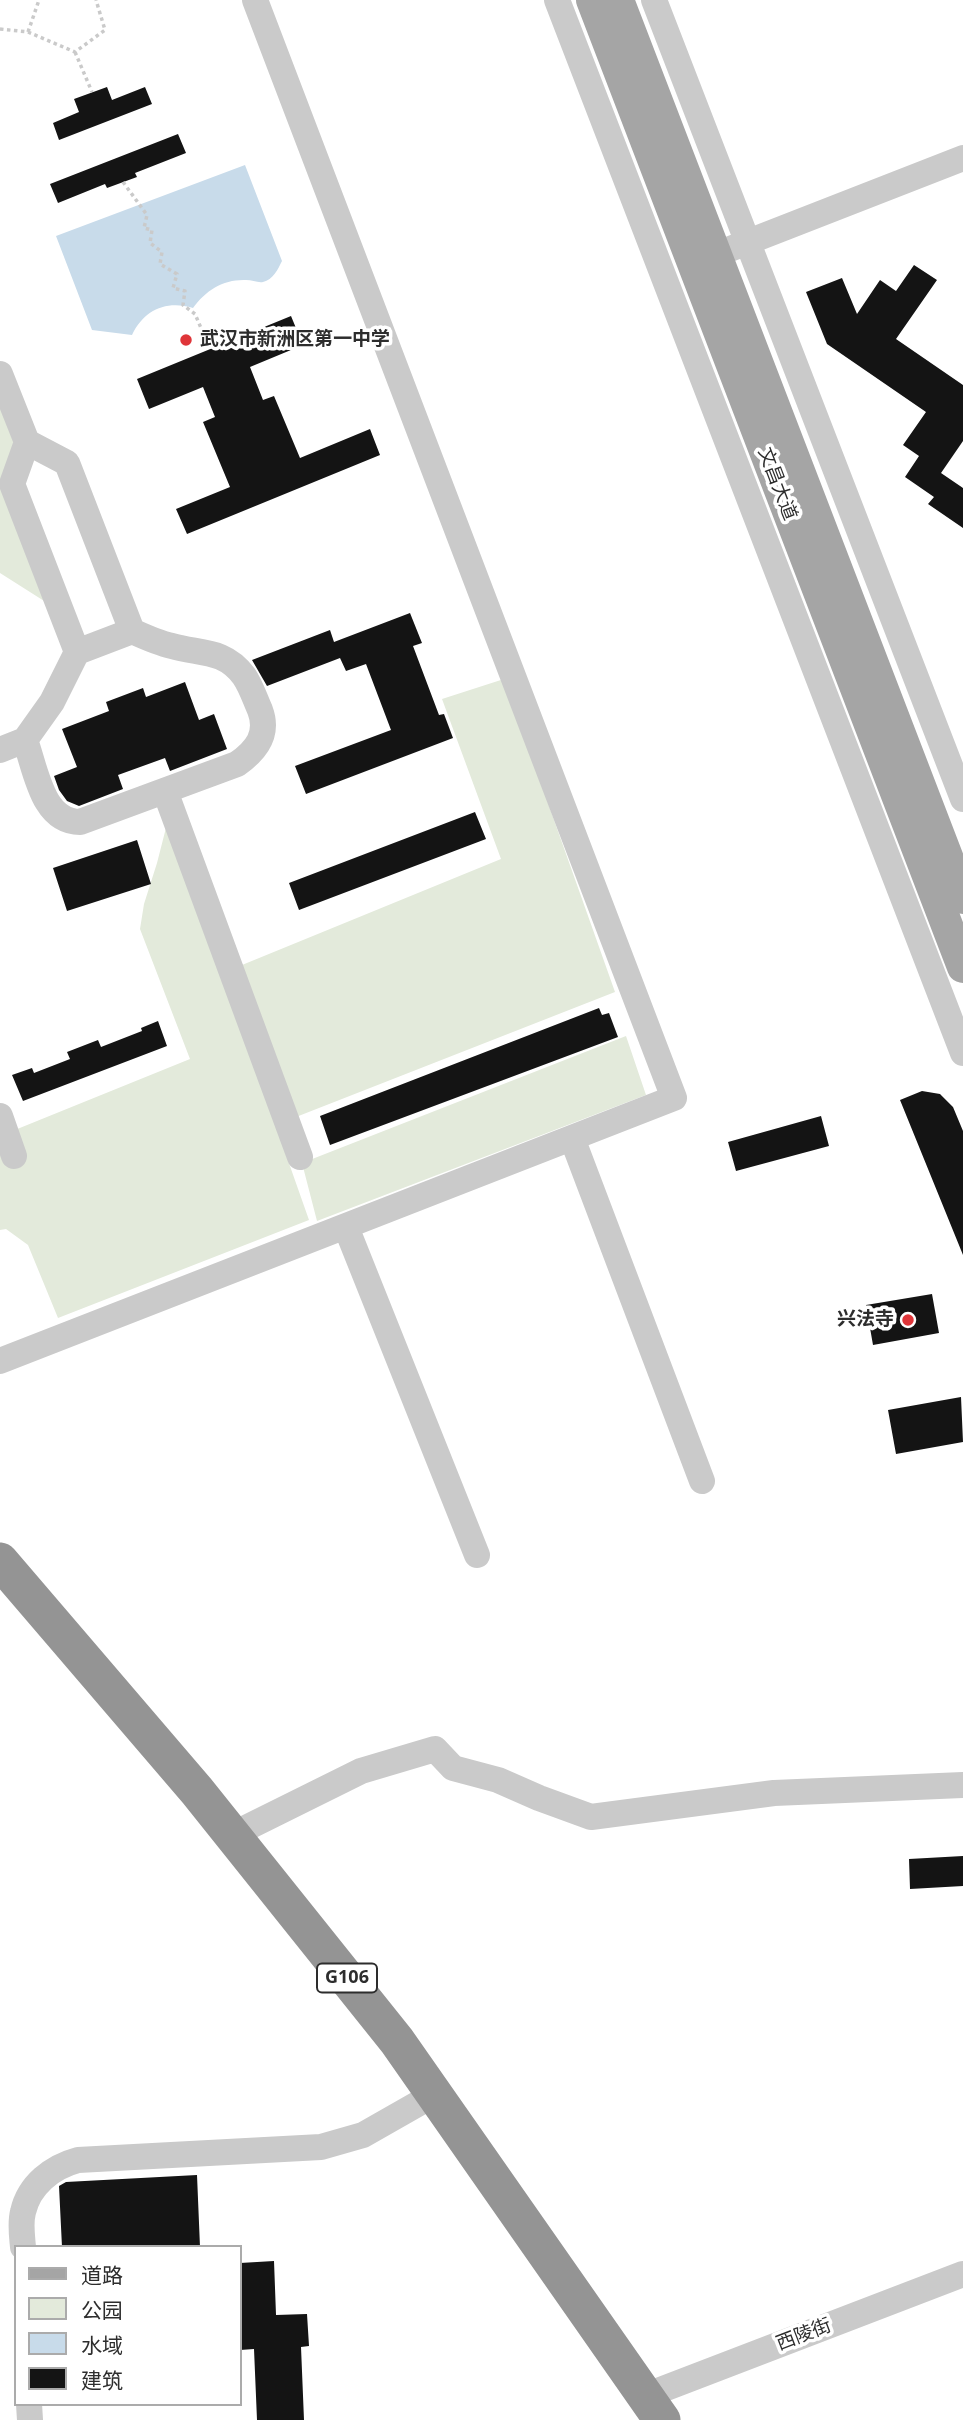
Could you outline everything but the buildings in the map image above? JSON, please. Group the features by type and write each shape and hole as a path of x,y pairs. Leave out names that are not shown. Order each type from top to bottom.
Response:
{"highway":[{"name":"G106","path":"0,1561 232,1835 397,2041 653,2408"}],"main road":[{"name":"文昌大道","path":"592,0 963,967"},
{"name":"文昌大道","path":"618,0 963,898"}],"street":[{"path":"0,1361 674,1098 255,0"},
{"path":"557,0 963,1053"},
{"path":"654,0 963,799"},
{"path":"716,254 963,158"},
{"path":"0,374 27,442 67,463 132,631"},
{"path":"27,442 12,484 77,652"},
{"path":"0,750 25,740 52,702 77,652 132,631 174,647 210,652 235,666 249,684 265,723 256,747 237,764 80,822 65,821 48,806 25,740"},
{"path":"165,791 300,1157"},
{"path":"0,1116 14,1156"},
{"path":"572,1138 702,1481"},
{"path":"346,1227 477,1555"},
{"path":"232,1835 361,1771 435,1749 453,1768 498,1780 591,1817 774,1793 963,1785"},
{"path":"23,2245 22,2215 31,2193 47,2175 67,2163 78,2160 321,2147 363,2135 435,2095"},
{"name":"西陵街","path":"653,2408 963,2274"}],"path":[{"path":"29,32 39,0"},
{"path":"75,52 105,30 96,0"},
{"path":"0,29 29,32 75,52 92,92"},
{"path":"123,181 147,215 144,228 152,230 150,243 162,252 160,264 177,274 173,288 185,291 183,305 195,314 210,349"}],"green space":[{"path":"0,401 16,442 52,606 0,573"},
{"path":"504,679 615,992 296,1117 242,965 501,859 442,699"},
{"path":"168,820 309,1220 58,1318 28,1245 6,1229 0,1230 0,1136 190,1059 140,929 144,904"},
{"path":"626,1036 646,1095 317,1221 302,1163"}],"water":[{"path":"245,165 282,261 272,277 263,282 230,281 210,291 193,308 174,305 157,309 143,319 132,335 92,330 56,236"}],"place":[{"name":"武汉市新洲区第一中学","path":"186,340"},
{"name":"兴法寺","path":"908,1320"}]}
